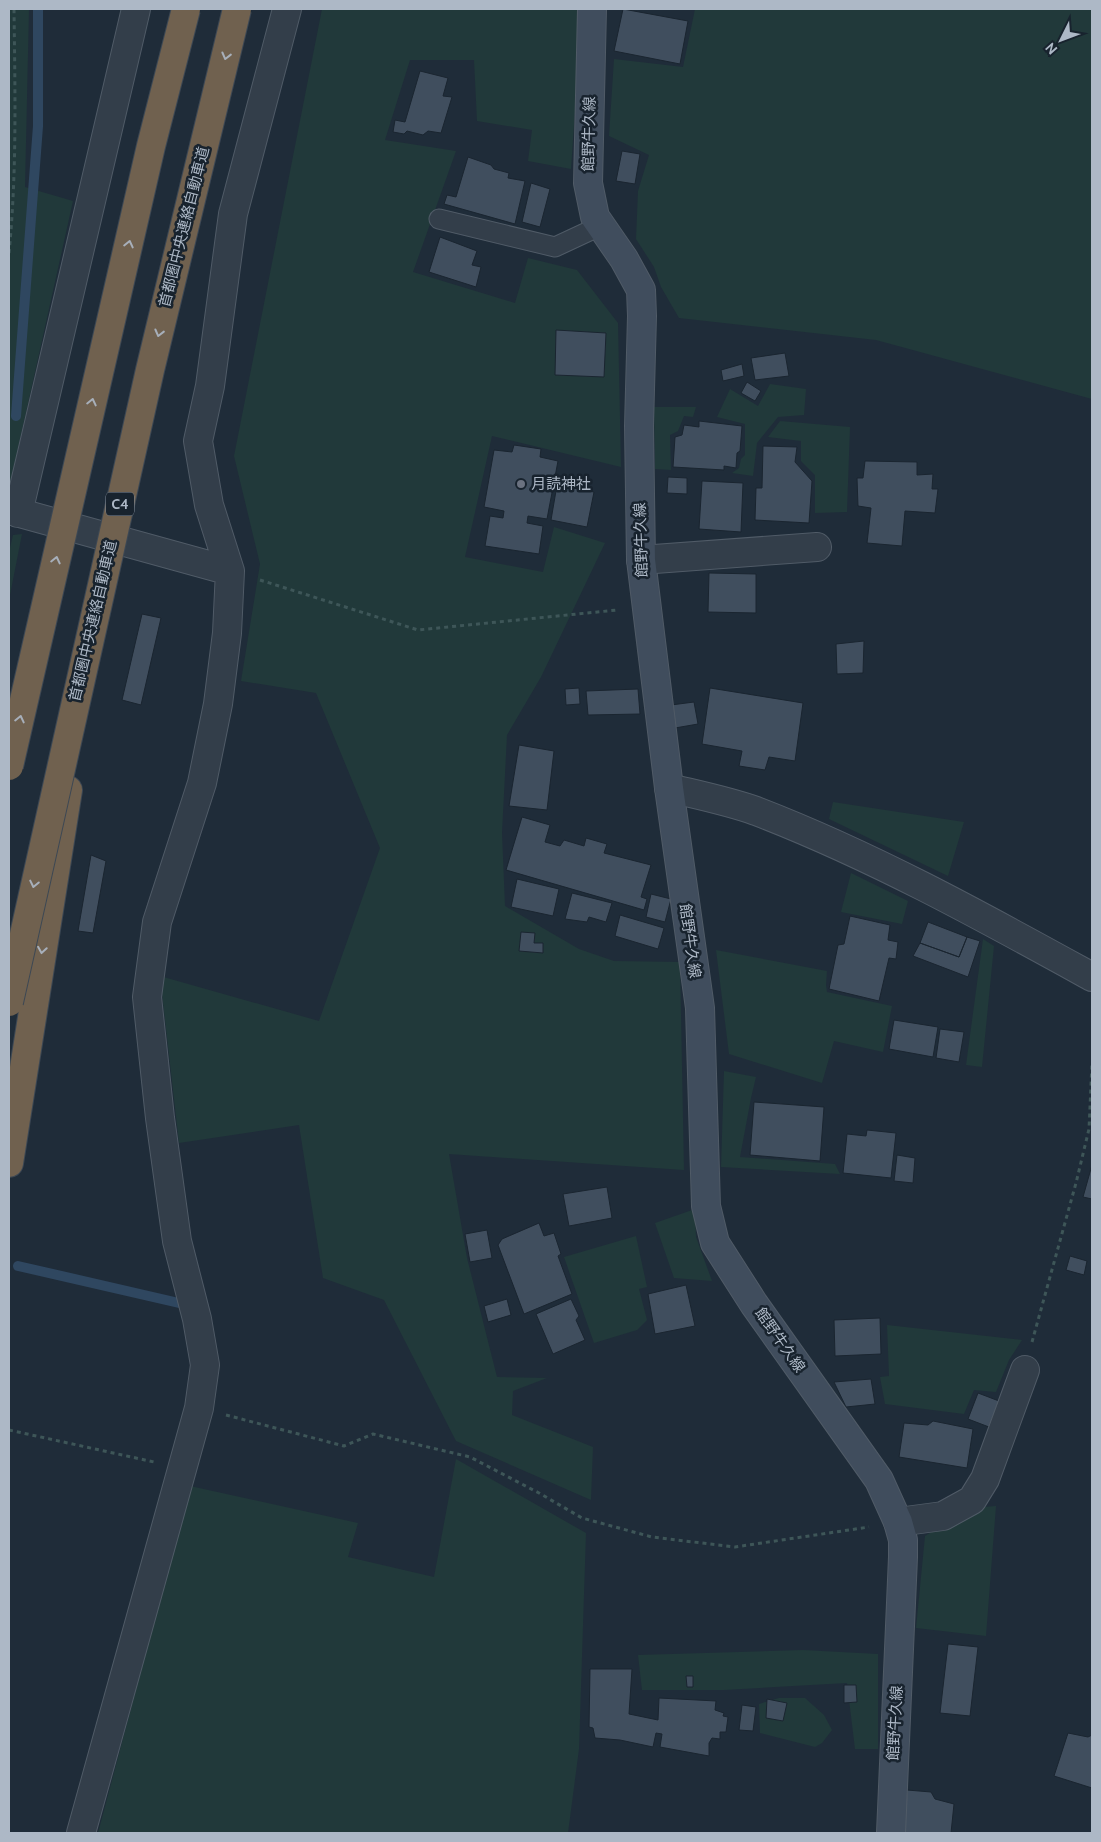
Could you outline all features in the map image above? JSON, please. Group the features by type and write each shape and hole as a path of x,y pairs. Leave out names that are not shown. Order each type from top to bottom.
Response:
{"highway":[{"path":"9,766 149,155 186,9"},
{"name":"首都圏中央連絡自動車道","path":"9,1002 150,370 237,9"},
{"path":"9,1163 100,591"}],"main road":[{"name":"館野牛久線","path":"592,9 588,183 595,217 624,259 641,290 639,426 641,560 645,607 700,1008 706,1206 715,1243 754,1304 879,1480 898,1522 903,1540 903,1557 891,1833"}],"street":[{"path":"136,9 14,512 230,571"},
{"path":"81,1833 199,1408 205,1365 197,1319 177,1240 160,1118 147,997 157,922 202,783 218,704 227,633 230,571 209,505 198,441 210,386 233,214 287,9"},
{"path":"641,560 817,547"},
{"path":"669,788 755,811 861,856 988,920 1092,977"},
{"path":"898,1522 943,1516 972,1500 985,1480 1025,1370"}],"lane":[{"path":"438,219 555,247 600,226"}],"path":[{"path":"9,253 13,209 14,9"},
{"path":"230,571 418,630 645,607"},
{"path":"1025,1370 1076,1184 1089,1129 1092,1063"},
{"path":"199,1408 344,1446 373,1434 470,1457 539,1492 582,1518 652,1537 735,1548 898,1522"},
{"path":"9,1430 182,1468"}],"green space":[{"path":"9,9 29,9 25,187 73,201 9,489"},
{"path":"322,9 582,9 571,169 528,161 532,130 477,121 474,60 410,60 385,140 456,151 413,272 515,303 528,258 577,270 618,323 621,467 492,436 465,557 543,572 554,527 605,543 541,677 507,735 502,833 505,906 579,949 614,961 680,962 684,1170 449,1154 467,1258 497,1377 547,1378 513,1391 512,1415 593,1447 591,1500 456,1441 384,1300 323,1278 299,1125 179,1143 160,976 319,1021 380,848 316,693 241,681 260,564 234,456"},
{"path":"695,9 1092,9 1092,399 876,340 679,318 661,287 654,267 636,239 638,191 649,155 609,136 614,59 683,67"},
{"path":"770,384 806,389 804,415 778,417 757,443 753,476 732,473 739,468 741,459 745,455 745,424 717,417 730,389 758,406"},
{"path":"654,407 696,407 693,417 684,416 678,431 670,435 671,470 655,469"},
{"path":"780,421 850,427 847,512 815,513 815,475 801,461 801,441 768,437"},
{"path":"22,534 9,600 9,552 13,535"},
{"path":"833,802 964,822 948,876 829,819"},
{"path":"851,873 908,901 902,924 841,912"},
{"path":"983,939 994,946 982,1067 966,1065"},
{"path":"716,950 827,971 827,992 892,1006 883,1052 834,1041 822,1083 729,1054"},
{"path":"724,1071 756,1077 740,1157 835,1164 840,1174 721,1167"},
{"path":"695,1209 696,1237 712,1281 674,1278 655,1223"},
{"path":"636,1236 647,1287 639,1289 647,1320 637,1330 594,1343 564,1257"},
{"path":"887,1325 1022,1340 1009,1360 996,1392 974,1390 964,1414 885,1404 880,1377 889,1376"},
{"path":"456,1459 586,1533 579,1749 568,1833 98,1833 190,1486 358,1523 348,1557 434,1577"},
{"path":"996,1506 986,1636 916,1628 925,1536 970,1508"},
{"path":"803,1650 878,1654 878,1749 855,1749 847,1683 724,1690 642,1690 638,1655"},
{"path":"779,1698 805,1698 824,1715 832,1730 822,1743 815,1747 760,1733 759,1704"}],"building":[{"path":"623,9 688,21 680,64 614,51"},
{"path":"420,71 448,78 443,96 452,97 441,133 428,131 423,135 407,131 404,134 393,132 395,120 405,122"},
{"path":"622,151 640,154 635,184 616,181"},
{"path":"468,157 491,165 494,169 509,173 508,178 525,181 515,224 444,204 447,195 456,197"},
{"path":"531,183 550,189 540,227 522,222"},
{"path":"440,237 477,251 472,265 481,267 476,287 429,272"},
{"path":"556,330 606,333 604,377 555,375"},
{"path":"785,353 789,376 755,380 751,358"},
{"path":"742,364 744,376 723,381 721,370"},
{"path":"747,382 761,391 755,401 741,393"},
{"path":"699,421 742,426 740,451 737,453 736,468 724,466 724,470 673,467 675,437 682,435 684,425 699,427"},
{"name":"月読神社","path":"514,445 541,449 540,457 558,461 547,519 528,516 527,523 543,526 539,554 485,546 490,516 503,518 504,511 484,507 494,450 512,452"},
{"path":"763,446 797,447 795,462 812,481 809,523 755,520 756,488 762,488"},
{"path":"865,461 917,462 917,475 933,474 932,489 938,489 935,513 905,511 902,546 867,543 871,508 858,506 857,478 863,478"},
{"path":"668,477 687,478 687,494 667,493"},
{"path":"702,481 743,483 741,532 699,529"},
{"path":"557,485 594,492 587,527 551,520"},
{"path":"709,573 756,574 756,613 708,612"},
{"path":"142,614 161,618 141,705 122,700"},
{"path":"864,641 863,673 837,674 836,644"},
{"path":"579,688 580,704 566,705 565,689"},
{"path":"710,688 803,703 795,761 769,757 765,770 739,766 742,751 702,744"},
{"path":"638,689 640,714 588,715 586,691"},
{"path":"694,702 698,724 675,728 671,705"},
{"path":"519,745 554,751 547,810 509,806"},
{"path":"522,817 550,825 545,842 560,846 564,840 584,846 586,838 607,844 604,853 651,865 641,897 647,899 644,910 506,870"},
{"path":"91,855 106,861 93,933 78,931"},
{"path":"517,879 559,889 553,916 511,907"},
{"path":"572,893 612,903 606,922 589,917 587,922 565,919"},
{"path":"651,894 671,899 665,922 646,917"},
{"path":"620,915 664,928 658,949 615,936"},
{"path":"850,916 890,925 888,940 898,942 896,959 889,958 879,1001 829,989 838,945 844,944"},
{"path":"928,922 967,937 959,957 920,943"},
{"path":"521,932 535,933 534,943 543,943 543,953 519,951"},
{"path":"967,937 980,941 968,977 913,956 920,943 959,957"},
{"path":"894,1020 938,1027 933,1057 889,1049"},
{"path":"940,1029 964,1032 959,1062 936,1058"},
{"path":"754,1102 824,1107 820,1161 750,1155"},
{"path":"867,1130 896,1133 891,1178 843,1173 847,1134 866,1136"},
{"path":"897,1155 915,1158 913,1183 894,1181"},
{"path":"1092,1165 1092,1199 1083,1197"},
{"path":"607,1187 612,1218 569,1226 563,1194"},
{"path":"539,1223 544,1236 554,1233 561,1254 558,1256 572,1294 524,1314 498,1245 502,1239"},
{"path":"487,1230 492,1258 470,1262 465,1234"},
{"path":"1070,1256 1087,1261 1084,1275 1066,1270"},
{"path":"686,1285 695,1326 655,1334 648,1294"},
{"path":"507,1299 511,1315 488,1322 484,1306"},
{"path":"571,1299 579,1316 576,1320 585,1340 553,1354 536,1314"},
{"path":"880,1318 881,1354 835,1356 834,1320"},
{"path":"871,1379 875,1404 846,1407 834,1382"},
{"path":"978,1393 999,1401 989,1427 968,1419"},
{"path":"933,1421 973,1429 967,1468 899,1457 904,1423 928,1425"},
{"path":"948,1644 978,1647 970,1716 940,1713"},
{"path":"590,1669 632,1669 629,1714 658,1720 659,1698 716,1701 715,1710 724,1713 723,1716 728,1717 726,1732 720,1732 720,1739 712,1738 709,1743 709,1756 660,1747 662,1734 656,1733 653,1747 620,1740 595,1738 593,1728 589,1727"},
{"path":"686,1676 693,1676 693,1687 687,1687"},
{"path":"844,1685 856,1685 857,1702 844,1703"},
{"path":"767,1699 787,1703 783,1721 766,1718"},
{"path":"742,1705 756,1707 753,1731 739,1730"},
{"path":"1068,1733 1088,1737 1092,1735 1092,1788 1054,1776"},
{"path":"907,1790 931,1792 935,1799 954,1804 951,1833 904,1833"}],"waterway":[{"path":"16,416 38,126 38,9"},
{"path":"18,1266 179,1303"}],"place":[{"name":"月読神社","path":"521,484"}]}
